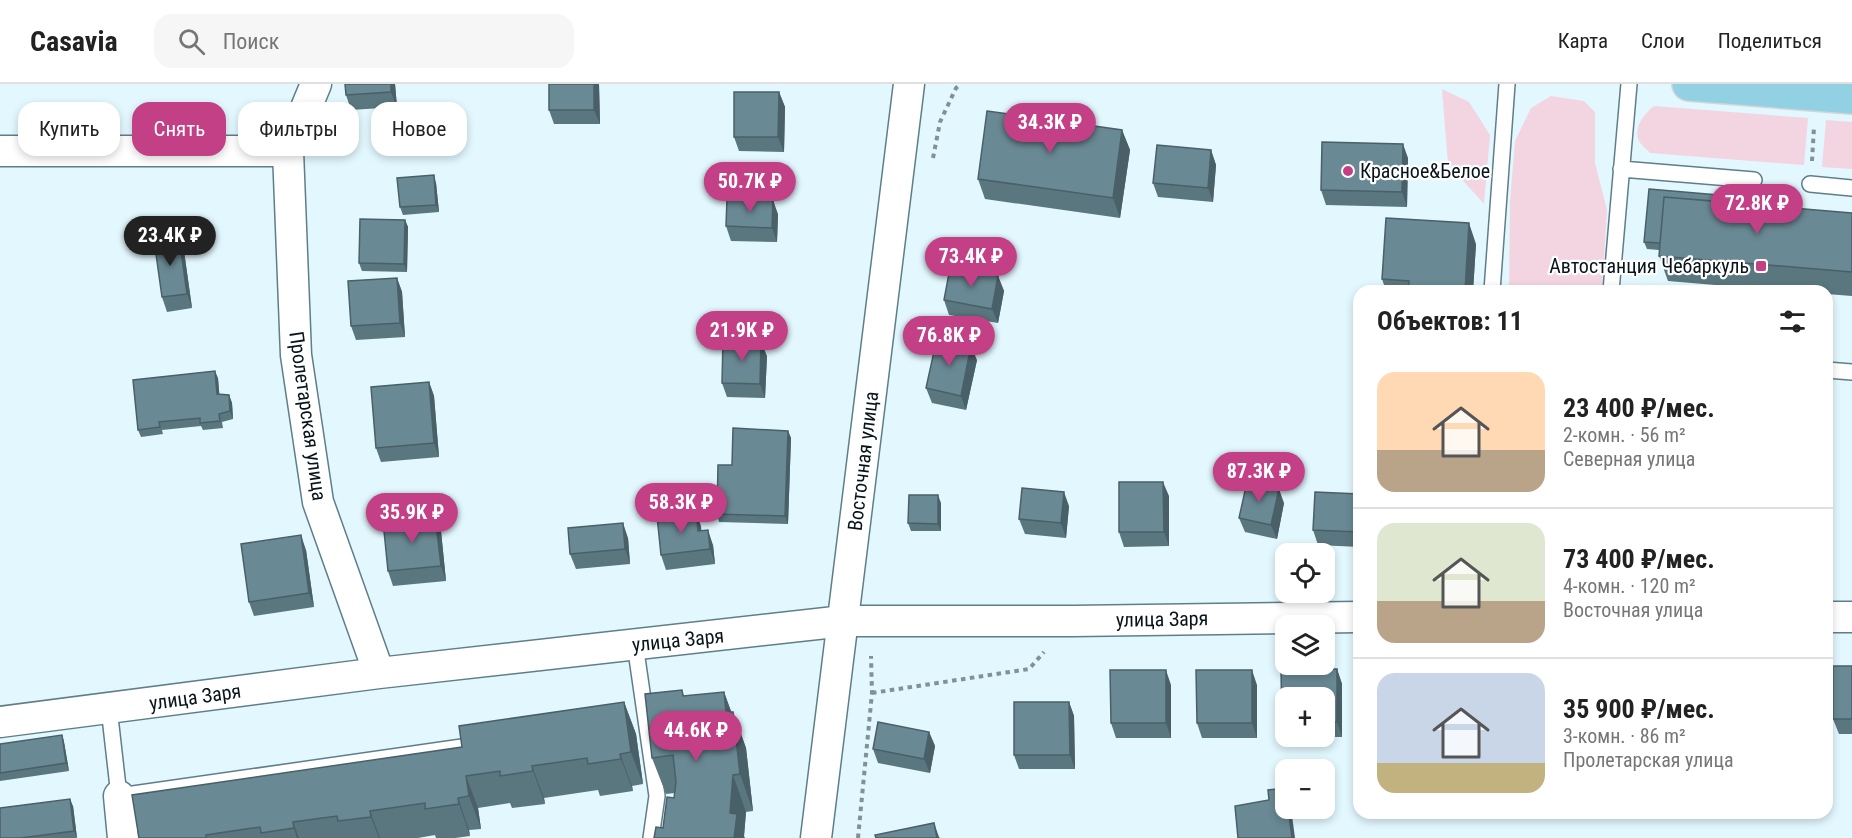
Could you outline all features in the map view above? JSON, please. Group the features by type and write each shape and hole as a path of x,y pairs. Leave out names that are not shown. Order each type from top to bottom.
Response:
{"main road":[{"path":"1689,84 1852,97"}],"street":[{"name":"Пролетарская улица","path":"308,102 316,84"},
{"name":"Восточная улица","path":"816,838 909,84"},
{"path":"0,151 238,151"},
{"name":"Пролетарская улица","path":"288,156 296,356 318,502 379,673"},
{"name":"улица Заря","path":"0,722 379,673 844,621 1353,617"},
{"path":"1833,617 1852,617"},
{"path":"119,796 123,838"}],"lane":[{"path":"1492,285 1507,84"},
{"path":"1611,285 1629,84"},
{"path":"1621,169 1754,180"},
{"path":"1810,184 1852,188"},
{"path":"1833,370 1852,372"},
{"path":"635,645 657,796 651,838"},
{"path":"109,708 119,796 493,742"}],"path":[{"path":"1810,184 1817,94"},
{"path":"858,838 872,693 1029,669 1073,621"}],"shaded area":[{"path":"1442,89 1469,102 1490,135 1484,204 1448,164"},
{"path":"1551,96 1584,101 1595,112 1595,163 1607,210 1602,285 1509,285 1510,201 1515,141 1531,108"},
{"path":"1654,106 1808,118 1804,165 1650,153 1639,141 1637,131 1643,117"},
{"path":"1826,120 1852,122 1852,169 1822,167"}],"building":[{"path":"345,84 391,84 391,92 346,95"},
{"path":"549,84 594,84 594,110 549,110"},
{"path":"734,92 779,92 778,137 734,137"},
{"path":"987,111 1122,130 1113,198 978,179"},
{"path":"1322,142 1403,144 1402,192 1321,190"},
{"path":"1157,145 1211,150 1208,188 1153,183"},
{"path":"434,175 436,205 400,207 397,178"},
{"path":"1649,189 1789,201 1788,207 1664,197 1660,243 1644,242"},
{"path":"1664,197 1852,213 1852,272 1659,256"},
{"path":"727,198 773,200 772,228 726,226"},
{"path":"1386,218 1469,223 1465,285 1409,285 1409,281 1382,279"},
{"path":"360,219 405,220 404,264 359,263"},
{"path":"179,237 187,294 162,297 154,240"},
{"path":"950,268 998,276 992,309 944,300"},
{"path":"397,278 400,323 351,326 348,281"},
{"path":"937,338 971,346 961,396 926,388"},
{"path":"723,340 761,341 760,384 722,383"},
{"path":"215,371 217,394 229,395 230,411 219,414 220,421 200,423 200,418 159,422 160,427 138,430 133,380"},
{"path":"429,382 434,443 376,448 371,387"},
{"path":"733,428 788,431 785,516 717,514 718,465 732,465"},
{"path":"1119,482 1163,482 1164,532 1119,532"},
{"path":"1247,482 1279,489 1271,525 1239,518"},
{"path":"1022,488 1064,492 1061,523 1019,519"},
{"path":"1315,492 1353,494 1353,532 1313,530"},
{"path":"909,495 938,495 938,524 908,523"},
{"path":"696,512 698,531 708,530 710,549 661,555 657,516"},
{"path":"435,516 441,566 388,571 383,521"},
{"path":"623,523 625,549 570,554 568,528"},
{"path":"301,535 309,593 249,602 241,544"},
{"path":"1833,666 1852,666 1852,719 1833,719"},
{"path":"1335,669 1337,669 1337,722 1335,722 1335,687 1281,687 1281,675 1335,675"},
{"path":"1110,670 1166,670 1166,723 1111,723"},
{"path":"1196,670 1252,670 1252,723 1197,723"},
{"path":"682,690 683,696 724,692 726,712 733,712 740,774 733,775 730,813 737,814 734,838 654,838 656,827 663,828 667,797 674,798 676,782 673,755 652,758 645,694"},
{"path":"624,702 631,752 620,754 621,759 588,764 587,758 532,766 533,771 500,776 500,771 466,776 469,796 458,798 459,804 425,809 425,803 370,811 371,817 338,821 337,816 293,822 294,828 261,833 260,827 206,835 206,838 139,838 132,795 462,747 459,726"},
{"path":"1014,702 1069,702 1070,755 1014,755"},
{"path":"878,722 929,732 924,759 873,749"},
{"path":"62,735 66,763 0,773 0,744"},
{"path":"1275,789 1275,819 1289,819 1292,838 1238,838 1235,806 1269,800 1268,790"},
{"path":"70,799 74,831 21,838 0,838 0,808"},
{"path":"934,823 937,838 876,838 875,835"}],"place":[{"name":"Красное&Белое","path":"1348,171"},
{"name":"Автостанция Чебаркуль","path":"1761,266"}]}
